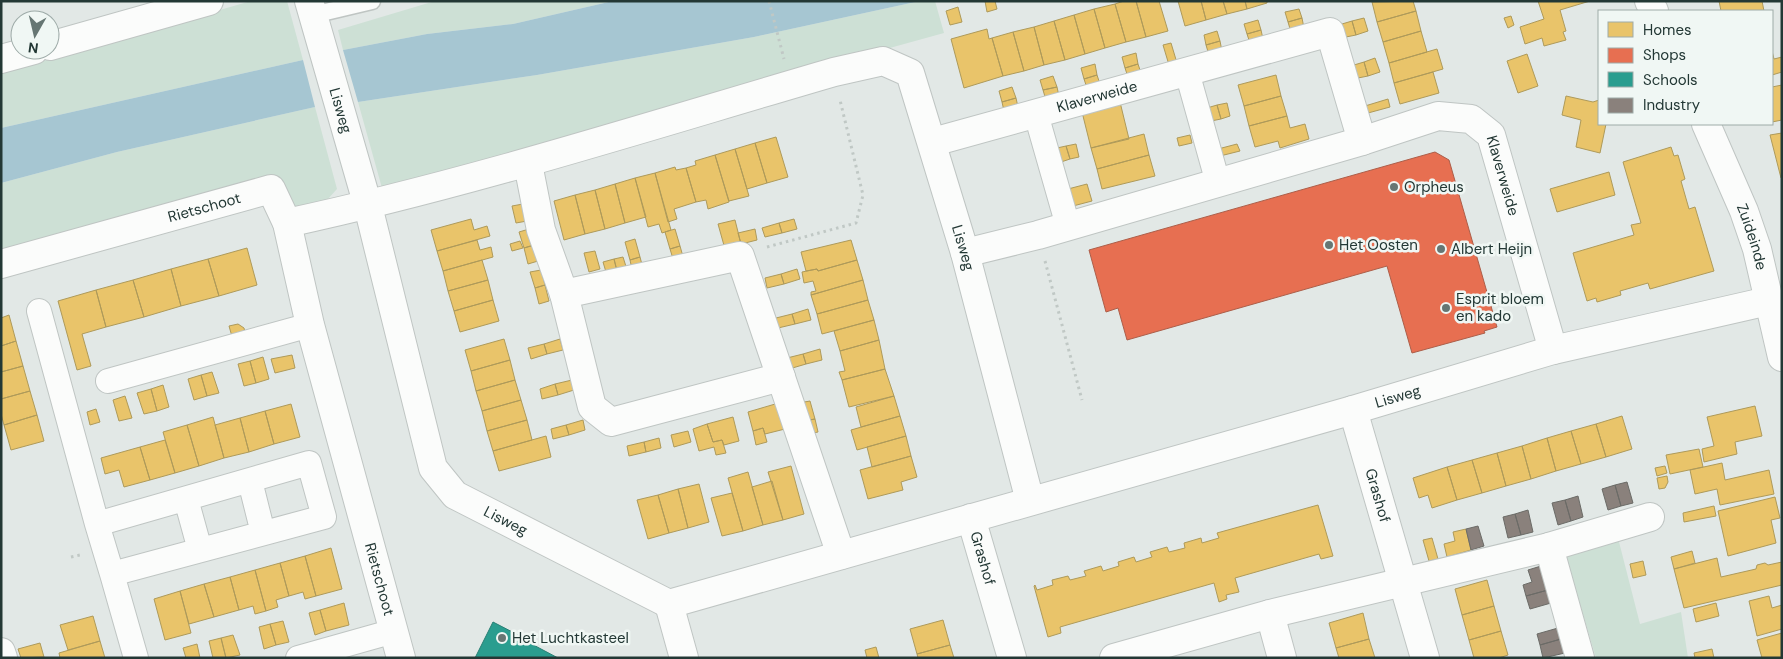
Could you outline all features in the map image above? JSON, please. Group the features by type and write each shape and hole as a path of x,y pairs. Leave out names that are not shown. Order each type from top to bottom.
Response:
{"street":[{"path":"60,43 209,1"},
{"name":"Lisweg","path":"313,17 368,206 433,468 455,495 669,604 1353,410 1553,350 1768,301"},
{"name":"Klaverweide","path":"932,142 1330,32 1362,141"},
{"name":"Lisweg","path":"286,223 368,206 528,164 834,72 883,61 910,73 965,253 1030,501"},
{"path":"1187,72 1218,183"},
{"name":"Klaverweide","path":"1036,114 1068,226"},
{"name":"Klaverweide","path":"965,253 1038,235 1218,183 1362,141 1438,116 1471,119 1491,135 1553,350"},
{"name":"Zuideinde","path":"1706,125 1744,211 1757,249 1782,357"},
{"path":"528,164 541,230 564,294 592,407 612,422 781,378"},
{"name":"Rietschoot","path":"1,264 272,189 286,223 310,325 401,658"},
{"path":"564,294 740,256 841,555"},
{"path":"39,311 136,658"},
{"path":"108,381 310,325"},
{"name":"Grashof","path":"1353,410 1404,580 1425,658"},
{"path":"97,524 309,463 324,517 112,574"},
{"path":"250,481 262,533"},
{"path":"186,499 200,550"},
{"path":"1114,658 1270,614 1404,580 1549,547 1650,517"},
{"name":"Grashof","path":"971,518 1012,658"},
{"path":"1549,547 1580,658"},
{"path":"669,604 684,658"},
{"path":"1270,614 1282,658"},
{"name":"Rietschoot","path":"298,658 394,632"},
{"path":"1,652 3,658"}],"lane":[{"name":"Lisweg","path":"313,17 372,1"}],"path":[{"path":"768,1 778,39"},
{"path":"740,256 791,239 856,222 863,195 834,72"},
{"path":"1038,235 1082,400"}],"green space":[{"path":"251,1 287,1 303,60 1,128 1,73 46,60 60,60 60,56"},
{"path":"435,1 613,1 513,24 427,34 343,50 338,30"},
{"path":"920,1 935,1 944,33 382,188 358,102 537,75 754,37"},
{"path":"315,107 337,189 327,200 297,208 284,200 1,254 1,183 117,152"},
{"path":"1618,538 1640,624 1681,612 1688,658 1596,658 1565,554"}],"water":[{"path":"613,1 920,1 754,37 537,75 358,102 343,50 427,34 513,24"},
{"path":"303,60 315,107 117,152 1,183 1,128"}],"building: Homes":[{"path":"985,1 995,1 997,9 987,12"},
{"path":"1124,1 1136,1 1146,37 1126,42 1115,4"},
{"path":"1136,1 1159,1 1168,31 1146,37"},
{"path":"1178,1 1201,1 1206,20 1185,26"},
{"path":"1201,1 1223,1 1227,14 1206,20"},
{"path":"1223,1 1245,1 1247,9 1227,14"},
{"path":"1245,1 1267,1 1267,3 1247,9"},
{"path":"1413,1 1416,11 1377,22 1372,2"},
{"path":"1538,1 1590,1 1560,10 1566,31 1563,32 1566,40 1544,46 1542,38 1525,44 1520,27 1544,19"},
{"path":"1719,1 1762,1 1764,10 1721,10"},
{"path":"1115,4 1126,42 1105,48 1094,9"},
{"path":"958,7 962,22 950,25 946,11"},
{"path":"1094,9 1105,48 1085,54 1074,15"},
{"path":"1299,9 1302,18 1288,22 1285,12"},
{"path":"1416,11 1421,31 1383,42 1377,22"},
{"path":"1074,15 1085,54 1065,60 1054,21"},
{"path":"1511,16 1514,25 1508,28 1504,18"},
{"path":"1302,18 1304,28 1291,32 1288,22"},
{"path":"1364,18 1368,31 1356,35 1352,21"},
{"path":"1258,20 1261,30 1247,34 1244,24"},
{"path":"1054,21 1065,60 1044,65 1034,27"},
{"path":"1352,21 1356,35 1346,37 1342,24"},
{"path":"1034,27 1044,65 1024,71 1013,32"},
{"path":"987,29 989,39 992,38 1003,76 964,88 951,39"},
{"path":"1261,30 1263,39 1250,43 1247,34"},
{"path":"1217,31 1220,41 1206,45 1204,35"},
{"path":"1421,31 1427,52 1389,63 1383,42"},
{"path":"1013,32 1024,71 1003,76 992,38"},
{"path":"1220,41 1222,51 1209,55 1206,45"},
{"path":"1171,43 1177,63 1169,65 1163,45"},
{"path":"1437,49 1443,69 1394,83 1389,63"},
{"path":"1136,53 1138,64 1125,68 1122,57"},
{"path":"1527,54 1538,86 1518,93 1507,61"},
{"path":"1773,55 1774,59 1782,57 1782,72 1773,75"},
{"path":"1375,58 1380,72 1368,76 1364,62"},
{"path":"1364,62 1368,76 1358,78 1354,65"},
{"path":"1095,64 1097,75 1084,79 1081,68"},
{"path":"1138,64 1141,73 1128,77 1125,68"},
{"path":"1433,72 1439,93 1400,104 1394,83"},
{"path":"1097,75 1100,84 1087,88 1084,79"},
{"path":"1276,75 1281,96 1244,106 1238,85"},
{"path":"1053,76 1057,87 1043,90 1040,80"},
{"path":"1782,85 1782,120 1773,122 1773,87"},
{"path":"1012,87 1016,98 1002,102 999,91"},
{"path":"1057,87 1059,96 1046,100 1043,90"},
{"path":"1281,96 1287,116 1249,126 1244,106"},
{"path":"1566,96 1593,102 1598,100 1598,125 1606,125 1600,153 1576,147 1581,120 1562,115"},
{"path":"1016,98 1018,107 1004,111 1002,102"},
{"path":"1388,99 1390,107 1368,113 1365,106"},
{"path":"1120,102 1129,139 1091,148 1082,112"},
{"path":"1227,103 1230,116 1221,119 1217,105"},
{"path":"1217,105 1221,119 1211,121 1207,108"},
{"path":"1287,116 1290,128 1305,124 1309,139 1280,148 1278,141 1255,147 1249,126"},
{"path":"1782,133 1782,177 1781,178 1770,135"},
{"path":"1144,134 1149,155 1097,169 1091,148"},
{"path":"1190,135 1192,143 1179,146 1177,138"},
{"path":"776,137 788,177 767,183 755,143"},
{"path":"755,143 767,183 747,189 735,149"},
{"path":"1076,144 1079,157 1070,159 1066,146"},
{"path":"1237,144 1240,151 1220,156 1218,149"},
{"path":"1066,146 1070,159 1061,162 1057,148"},
{"path":"1671,147 1674,156 1678,155 1685,179 1681,181 1689,209 1695,207 1714,271 1650,289 1648,283 1620,291 1621,295 1597,302 1596,298 1587,301 1573,253 1634,235 1631,225 1641,223 1623,162"},
{"path":"735,149 749,196 729,201 715,155"},
{"path":"715,155 729,202 708,209 706,200 696,202 686,168 696,165 695,161"},
{"path":"1149,155 1155,176 1102,189 1097,169"},
{"path":"675,167 676,170 686,168 696,202 674,209 677,219 668,222 655,173"},
{"path":"1609,172 1615,195 1557,212 1550,189"},
{"path":"655,173 671,230 662,233 659,224 648,227 635,178"},
{"path":"635,178 646,217 625,223 615,184"},
{"path":"615,184 625,223 605,229 595,190"},
{"path":"1087,184 1092,201 1073,206 1068,189"},
{"path":"595,190 605,229 585,234 575,195"},
{"path":"575,195 585,234 564,240 554,201"},
{"path":"523,204 527,221 516,223 512,206"},
{"path":"471,219 474,230 487,226 490,236 437,251 431,230"},
{"path":"794,219 797,229 782,233 779,223"},
{"path":"735,220 741,244 725,249 718,224"},
{"path":"779,223 782,233 765,237 762,228"},
{"path":"529,229 534,245 524,248 519,232"},
{"path":"675,229 680,246 670,249 665,232"},
{"path":"755,229 757,240 741,244 738,233"},
{"path":"635,239 640,257 630,260 625,242"},
{"path":"477,240 480,250 491,247 493,257 443,271 437,251"},
{"path":"851,240 857,260 818,271 817,269 806,271 801,252"},
{"path":"520,241 523,248 512,251 510,244"},
{"path":"534,245 538,261 528,264 524,248"},
{"path":"680,246 684,260 674,262 670,249"},
{"path":"247,248 257,285 219,296 208,259"},
{"path":"595,251 600,269 589,272 584,253"},
{"path":"623,257 629,276 619,279 614,259"},
{"path":"640,257 644,272 633,274 630,260"},
{"path":"208,259 219,296 181,306 171,269"},
{"path":"614,259 619,279 609,282 603,262"},
{"path":"482,260 488,280 448,291 443,271"},
{"path":"857,260 863,280 811,295 811,292 816,291 813,281 804,283 802,272 817,269 818,271"},
{"path":"171,269 181,306 144,317 133,280"},
{"path":"797,269 800,279 784,284 781,274"},
{"path":"541,270 545,285 535,288 530,272"},
{"path":"781,274 784,284 767,288 765,278"},
{"path":"133,280 144,317 106,327 96,290"},
{"path":"488,280 493,300 454,311 448,291"},
{"path":"863,280 868,300 817,314 811,295"},
{"path":"545,285 549,301 539,304 535,288"},
{"path":"96,290 106,327 82,334 91,366 77,370 58,301"},
{"path":"493,300 499,321 460,332 454,311"},
{"path":"868,300 874,320 822,334 817,314"},
{"path":"808,309 811,320 795,324 792,314"},
{"path":"792,314 795,324 778,328 776,318"},
{"path":"9,315 16,341 1,346 1,318"},
{"path":"874,320 879,340 840,351 834,331"},
{"path":"238,324 244,328 246,336 233,340 229,326"},
{"path":"504,339 510,360 471,371 465,350"},
{"path":"560,339 563,350 547,354 544,344"},
{"path":"879,340 885,369 842,380 839,372 845,371 840,351"},
{"path":"16,341 23,366 1,372 1,346"},
{"path":"544,344 547,354 531,359 528,348"},
{"path":"820,349 822,360 806,364 803,354"},
{"path":"803,354 806,364 789,369 787,358"},
{"path":"292,355 295,368 275,373 271,359"},
{"path":"263,357 269,379 256,383 250,361"},
{"path":"510,360 515,380 476,391 471,371"},
{"path":"250,361 256,383 244,386 238,364"},
{"path":"23,366 30,391 1,399 1,372"},
{"path":"885,369 894,396 849,407 842,380"},
{"path":"212,372 219,393 207,396 201,375"},
{"path":"201,375 207,396 194,400 188,379"},
{"path":"515,380 521,400 482,411 476,391"},
{"path":"572,380 574,390 558,395 555,384"},
{"path":"555,384 558,395 542,399 540,389"},
{"path":"163,385 169,407 157,411 151,389"},
{"path":"151,389 157,411 144,414 137,393"},
{"path":"30,391 37,415 4,425 1,414 1,399"},
{"path":"125,396 132,418 119,421 113,400"},
{"path":"894,396 900,416 861,427 856,407"},
{"path":"521,400 527,420 487,431 482,411"},
{"path":"810,401 815,419 804,421 799,403"},
{"path":"782,402 789,428 765,434 763,428 753,431 748,412"},
{"path":"291,404 300,437 274,444 265,411"},
{"path":"1755,406 1762,436 1735,442 1737,454 1704,462 1702,449 1714,446 1707,417"},
{"path":"96,409 100,422 90,425 87,412"},
{"path":"265,411 274,444 249,452 240,418"},
{"path":"37,415 44,441 11,450 4,425"},
{"path":"900,416 906,436 857,450 851,430"},
{"path":"1622,416 1632,449 1606,457 1596,424"},
{"path":"213,417 224,458 199,466 187,425"},
{"path":"733,417 739,441 724,445 722,440 713,442 707,424"},
{"path":"240,418 249,452 224,458 215,425"},
{"path":"815,419 818,432 808,434 804,421"},
{"path":"527,420 532,440 493,451 487,431"},
{"path":"583,420 585,430 569,435 566,425"},
{"path":"707,424 713,442 722,440 726,453 716,455 714,447 699,451 693,429"},
{"path":"1596,424 1606,457 1581,464 1571,431"},
{"path":"187,425 199,466 175,473 163,432"},
{"path":"566,425 569,435 553,439 551,429"},
{"path":"763,428 767,442 756,445 753,431"},
{"path":"688,431 691,442 674,447 671,435"},
{"path":"1571,431 1581,464 1556,471 1547,438"},
{"path":"546,436 551,457 499,471 493,451"},
{"path":"906,436 911,456 872,467 867,447"},
{"path":"659,438 661,448 646,452 644,442"},
{"path":"1547,438 1556,471 1531,479 1522,446"},
{"path":"165,440 175,473 150,480 140,447"},
{"path":"644,442 646,452 629,456 627,446"},
{"path":"1522,446 1531,479 1506,486 1497,453"},
{"path":"140,447 150,480 124,487 119,470 105,474 101,458"},
{"path":"1699,449 1703,467 1670,474 1666,455"},
{"path":"1497,453 1506,486 1482,493 1472,460"},
{"path":"911,456 917,477 901,482 903,490 868,499 860,470"},
{"path":"1472,460 1482,493 1457,500 1447,467"},
{"path":"1722,463 1725,480 1769,470 1774,494 1720,505 1717,489 1695,494 1690,470"},
{"path":"791,466 804,514 783,520 768,472"},
{"path":"1665,466 1667,473 1657,476 1655,468"},
{"path":"1447,467 1457,500 1432,508 1428,495 1419,498 1413,478"},
{"path":"748,472 763,525 743,531 728,478"},
{"path":"1667,476 1668,482 1665,488 1659,489 1657,478"},
{"path":"772,481 783,520 763,525 752,487"},
{"path":"699,484 709,522 688,528 678,489"},
{"path":"678,489 688,528 669,533 658,495"},
{"path":"732,493 743,531 722,536 711,498"},
{"path":"658,495 669,533 648,539 637,500"},
{"path":"1775,497 1780,518 1771,520 1776,543 1728,556 1718,511"},
{"path":"1318,505 1333,556 1321,559 1319,554 1235,578 1239,592 1226,595 1227,599 1219,602 1214,583 1060,627 1061,633 1048,637 1035,585 1037,590 1053,585 1052,580 1068,576 1070,580 1086,576 1084,571 1101,566 1103,571 1119,566 1118,562 1134,557 1136,562 1152,557 1150,552 1167,547 1169,552 1185,548 1184,543 1201,538 1202,543 1219,538 1217,533"},
{"path":"1714,506 1716,516 1684,522 1683,513"},
{"path":"1466,529 1471,550 1447,557 1444,544 1455,541 1453,532"},
{"path":"1432,538 1438,559 1429,561 1423,540"},
{"path":"331,548 342,589 316,596 305,556"},
{"path":"1692,551 1695,563 1674,569 1671,557"},
{"path":"305,556 316,596 305,599 303,592 289,596 280,563"},
{"path":"1717,558 1721,577 1756,569 1757,565 1765,563 1768,565 1782,562 1782,585 1684,608 1674,569"},
{"path":"1643,561 1646,575 1633,578 1630,564"},
{"path":"280,563 289,596 276,600 278,607 266,611 255,570"},
{"path":"255,570 266,611 255,614 253,606 239,610 230,577"},
{"path":"230,577 239,610 214,617 204,584"},
{"path":"1487,580 1494,606 1462,615 1455,589"},
{"path":"204,584 214,617 189,624 180,591"},
{"path":"180,591 191,633 165,640 154,599"},
{"path":"1769,596 1772,608 1782,605 1782,629 1757,636 1749,601"},
{"path":"344,603 349,625 326,631 320,610"},
{"path":"1716,603 1719,616 1696,622 1693,609"},
{"path":"1494,606 1501,631 1469,640 1462,615"},
{"path":"320,610 326,631 315,635 309,613"},
{"path":"1363,613 1369,639 1336,648 1329,623"},
{"path":"93,616 100,641 68,650 60,625"},
{"path":"943,620 950,645 917,654 910,629"},
{"path":"283,621 289,642 276,645 270,624"},
{"path":"270,624 276,645 264,649 259,627"},
{"path":"1501,631 1508,655 1499,658 1474,658 1469,640"},
{"path":"1782,633 1782,658 1762,658 1757,640"},
{"path":"233,635 240,655 226,658 221,638"},
{"path":"221,638 226,658 213,658 209,641"},
{"path":"1369,639 1375,658 1339,658 1336,648"},
{"path":"100,641 105,658 60,658 59,653"},
{"path":"40,643 44,657 21,658 18,649"},
{"path":"197,644 200,658 186,658 183,648"},
{"path":"950,645 954,658 918,658 917,654"},
{"path":"876,647 879,658 867,658 865,650"},
{"path":"1712,649 1714,658 1695,658 1694,653"}],"building: Shops":[{"path":"1435,152 1449,160 1497,327 1484,331 1485,333 1412,353 1387,266 1127,340 1118,308 1106,312 1089,250"}],"building: Schools":[{"name":"Het Luchtkasteel","path":"493,622 520,636 517,641 524,645 526,641 558,658 475,658"}],"building: Industry":[{"path":"1627,482 1633,503 1621,506 1615,485"},
{"path":"1615,485 1621,506 1608,510 1602,489"},
{"path":"1578,496 1583,517 1571,521 1565,500"},
{"path":"1565,500 1571,521 1558,525 1552,503"},
{"path":"1528,510 1533,532 1521,535 1515,514"},
{"path":"1515,514 1521,535 1508,538 1503,517"},
{"path":"1478,526 1484,546 1471,550 1466,529"},
{"path":"1541,566 1548,590 1526,596 1523,585 1532,582 1528,570"},
{"path":"1548,590 1551,603 1530,609 1526,596"},
{"path":"1558,628 1561,639 1540,645 1537,634"},
{"path":"1561,639 1565,653 1543,658 1540,645"}],"place":[{"name":"Orpheus","path":"1394,187"},
{"name":"Het Oosten","path":"1329,245"},
{"name":"Albert Heijn","path":"1441,249"},
{"name":"Esprit bloem en kado","path":"1446,308"},
{"name":"Het Luchtkasteel","path":"502,638"}]}
